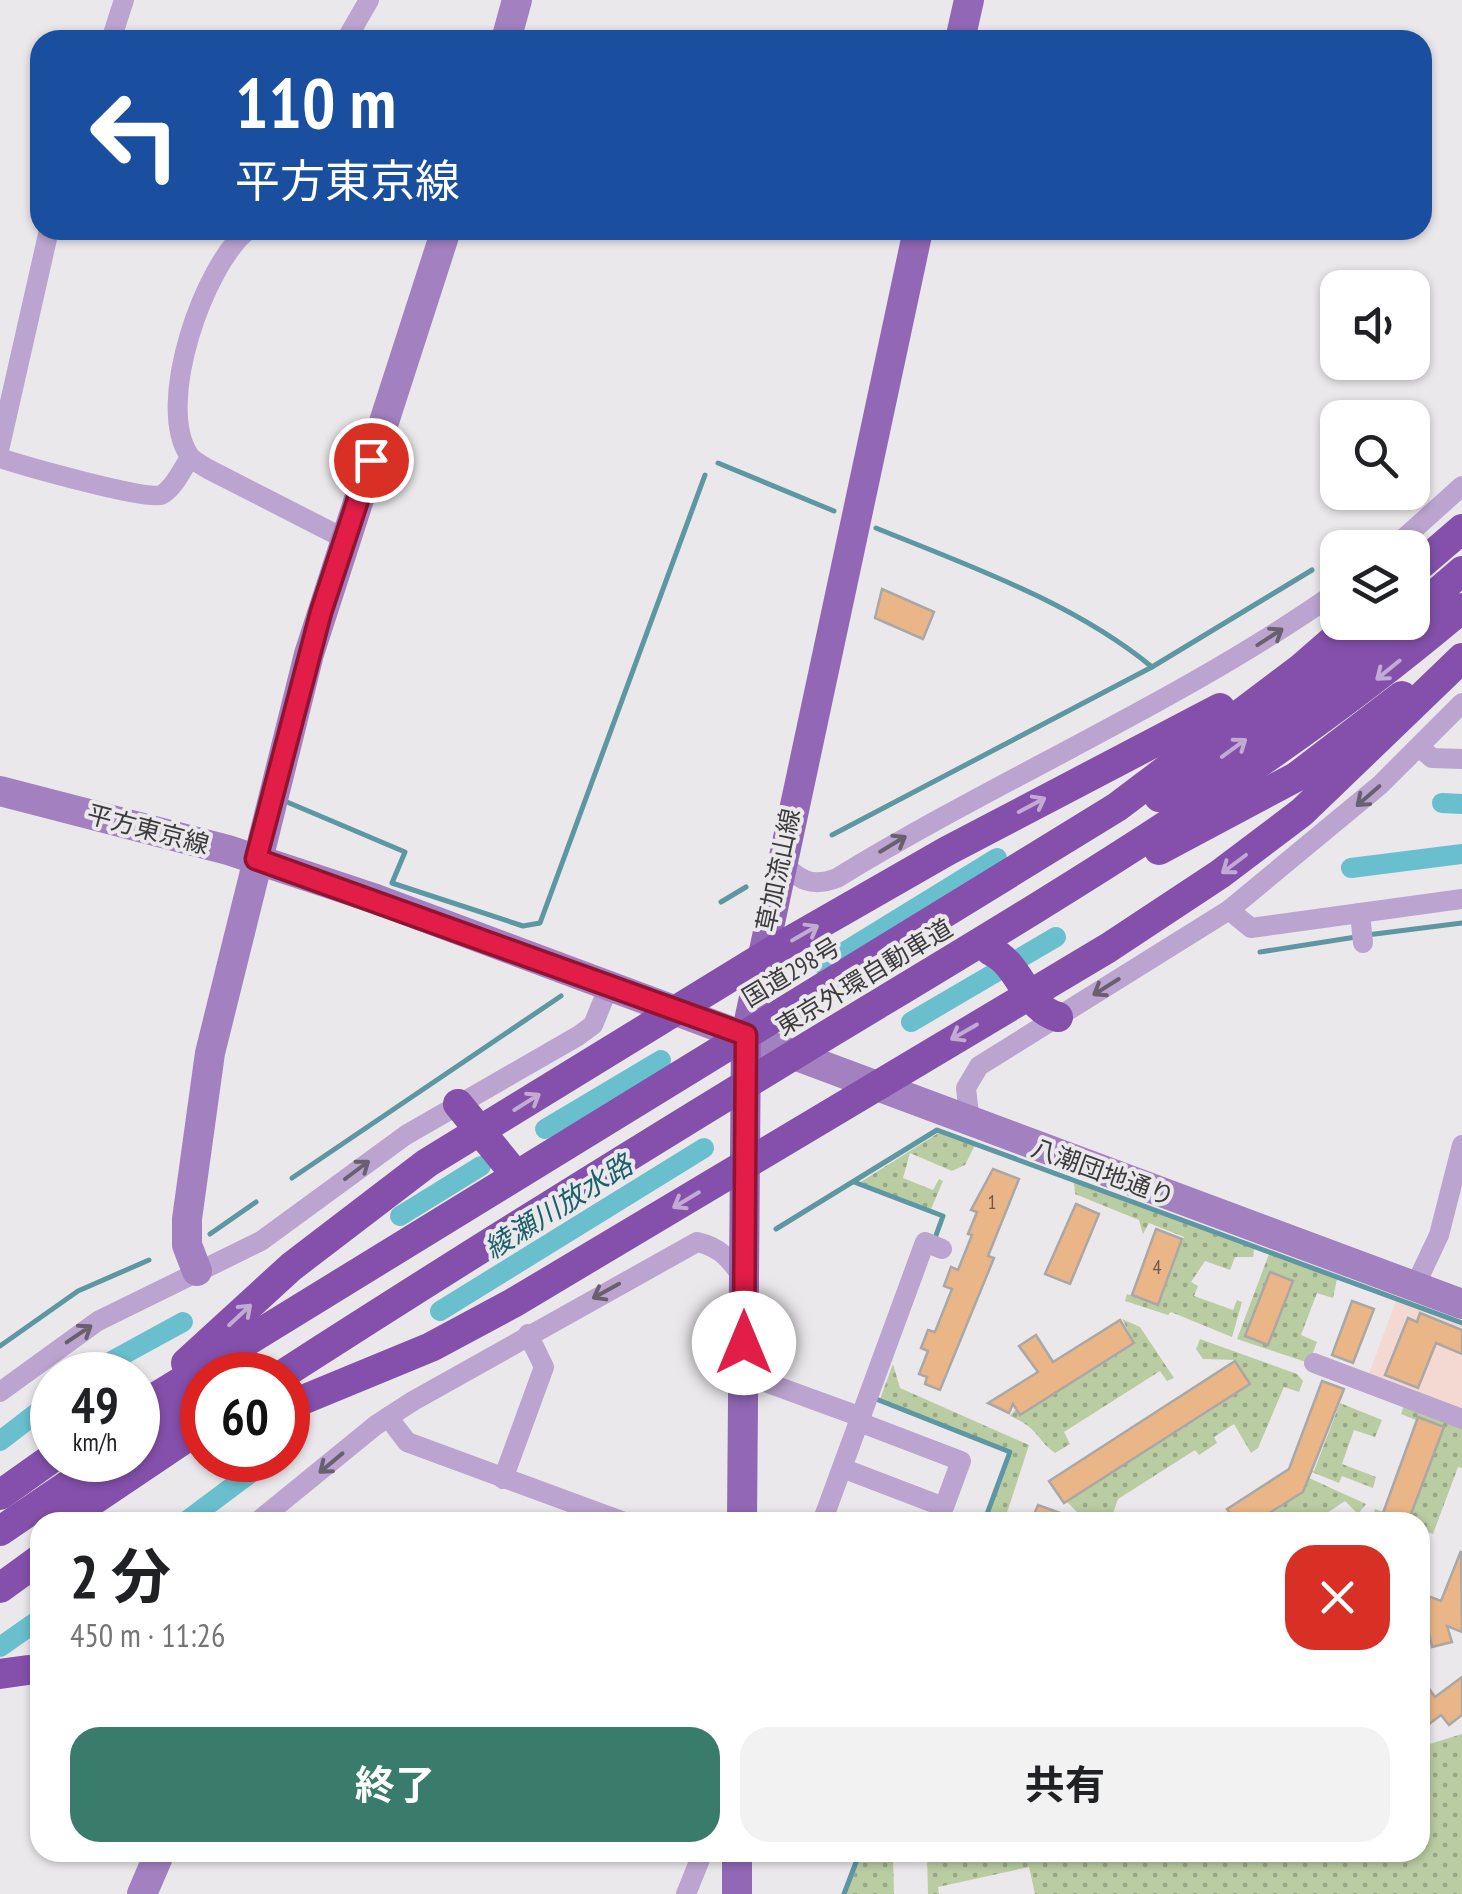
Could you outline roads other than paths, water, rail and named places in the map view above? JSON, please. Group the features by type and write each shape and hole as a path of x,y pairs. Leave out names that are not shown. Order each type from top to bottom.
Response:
{"highway":[{"path":"1430,557 1462,529"},
{"path":"1430,599 1462,571"},
{"name":"東京外環自動車道","path":"310,1357 540,1209 927,975 1242,776 1386,672 1462,608"},
{"name":"国道298号","path":"160,1384 358,1212 427,1163 946,851 1189,726 1323,640"},
{"name":"国道298号","path":"160,1394 1116,807 1300,669 1331,640"},
{"name":"東京外環自動車道","path":"267,1352 535,1181 1220,758 1378,640"},
{"path":"310,1377 412,1307 1144,858 1296,777 1462,646"},
{"path":"310,1397 431,1347 541,1286 1048,983 1208,882 1302,812 1462,658"},
{"path":"990,952 1010,964 1035,1005 1058,1018"},
{"path":"458,1104 514,1174"},
{"path":"75,1512 180,1441"},
{"path":"107,1512 180,1463"},
{"path":"0,1495 30,1474"},
{"path":"0,1532 73,1482"},
{"path":"0,1565 30,1544"},
{"path":"0,1588 30,1566"}],"main road":[{"path":"962,30 969,0"},
{"name":"草加流山線","path":"742,1512 746,1035 780,861 916,240"},
{"path":"736,1894 737,1862"}],"street":[{"path":"114,30 124,0"},
{"path":"352,30 369,0"},
{"path":"509,30 517,0"},
{"path":"0,446 47,240"},
{"path":"238,240 214,272 179,375 176,404 190,458 262,501 346,540"},
{"path":"197,1271 186,1232 201,1095 256,859 308,654 443,240"},
{"path":"0,458 53,477 110,484 155,498 167,492 190,458"},
{"path":"1413,530 1462,486"},
{"path":"780,861 803,881 818,885 838,878 1021,772 1213,674 1320,603"},
{"path":"970,1123 966,1088 979,1066 1229,910 1308,848 1462,703"},
{"path":"1419,747 1432,758 1462,760"},
{"name":"平方東京線","path":"0,791 256,859 746,1035"},
{"path":"1229,910 1251,928 1362,930 1462,899"},
{"path":"0,1392 98,1321 261,1240 406,1135 592,1026 608,986"},
{"name":"八潮団地通り","path":"746,1035 970,1123 1462,1304"},
{"path":"1416,1286 1439,1235 1462,1146"},
{"path":"269,1512 388,1417 528,1334 696,1242 712,1245 729,1258 744,1280"},
{"path":"826,1512 925,1242 942,1249"},
{"path":"503,1479 544,1367 528,1334"},
{"path":"1314,1363 1462,1419"},
{"path":"743,1374 961,1460 944,1508 842,1468"},
{"path":"388,1417 406,1442 596,1512"},
{"path":"0,1691 23,1669"},
{"path":"142,1894 156,1862"},
{"path":"686,1894 699,1862"}],"waterway":[{"path":"718,463 834,511"},
{"path":"287,802 405,852 392,883 523,926 540,923 705,475"},
{"path":"876,528 1054,604 1152,667"},
{"path":"832,835 1152,667 1312,570"},
{"name":"綾瀬川放水路","path":"1442,803 1462,804"},
{"name":"綾瀬川放水路","path":"1351,868 1462,854"},
{"name":"綾瀬川放水路","path":"823,965 997,858"},
{"path":"721,902 746,887"},
{"path":"1367,935 1462,923"},
{"name":"綾瀬川放水路","path":"911,1022 1056,937"},
{"path":"1260,952 1356,937"},
{"path":"292,1178 561,996"},
{"name":"綾瀬川放水路","path":"545,1129 661,1060"},
{"path":"776,1229 937,1130 1462,1323"},
{"name":"綾瀬川放水路","path":"440,1311 704,1148"},
{"name":"綾瀬川放水路","path":"400,1216 481,1166"},
{"path":"854,1182 943,1216 935,1238"},
{"path":"210,1234 256,1202"},
{"path":"0,1346 78,1291 149,1260"},
{"name":"綾瀬川放水路","path":"128,1352 183,1322"},
{"path":"876,1399 1010,1452 988,1512"},
{"name":"綾瀬川放水路","path":"0,1441 30,1418"},
{"name":"綾瀬川放水路","path":"198,1512 239,1482"},
{"name":"綾瀬川放水路","path":"0,1647 30,1626"},
{"path":"844,1894 856,1862"}]}
